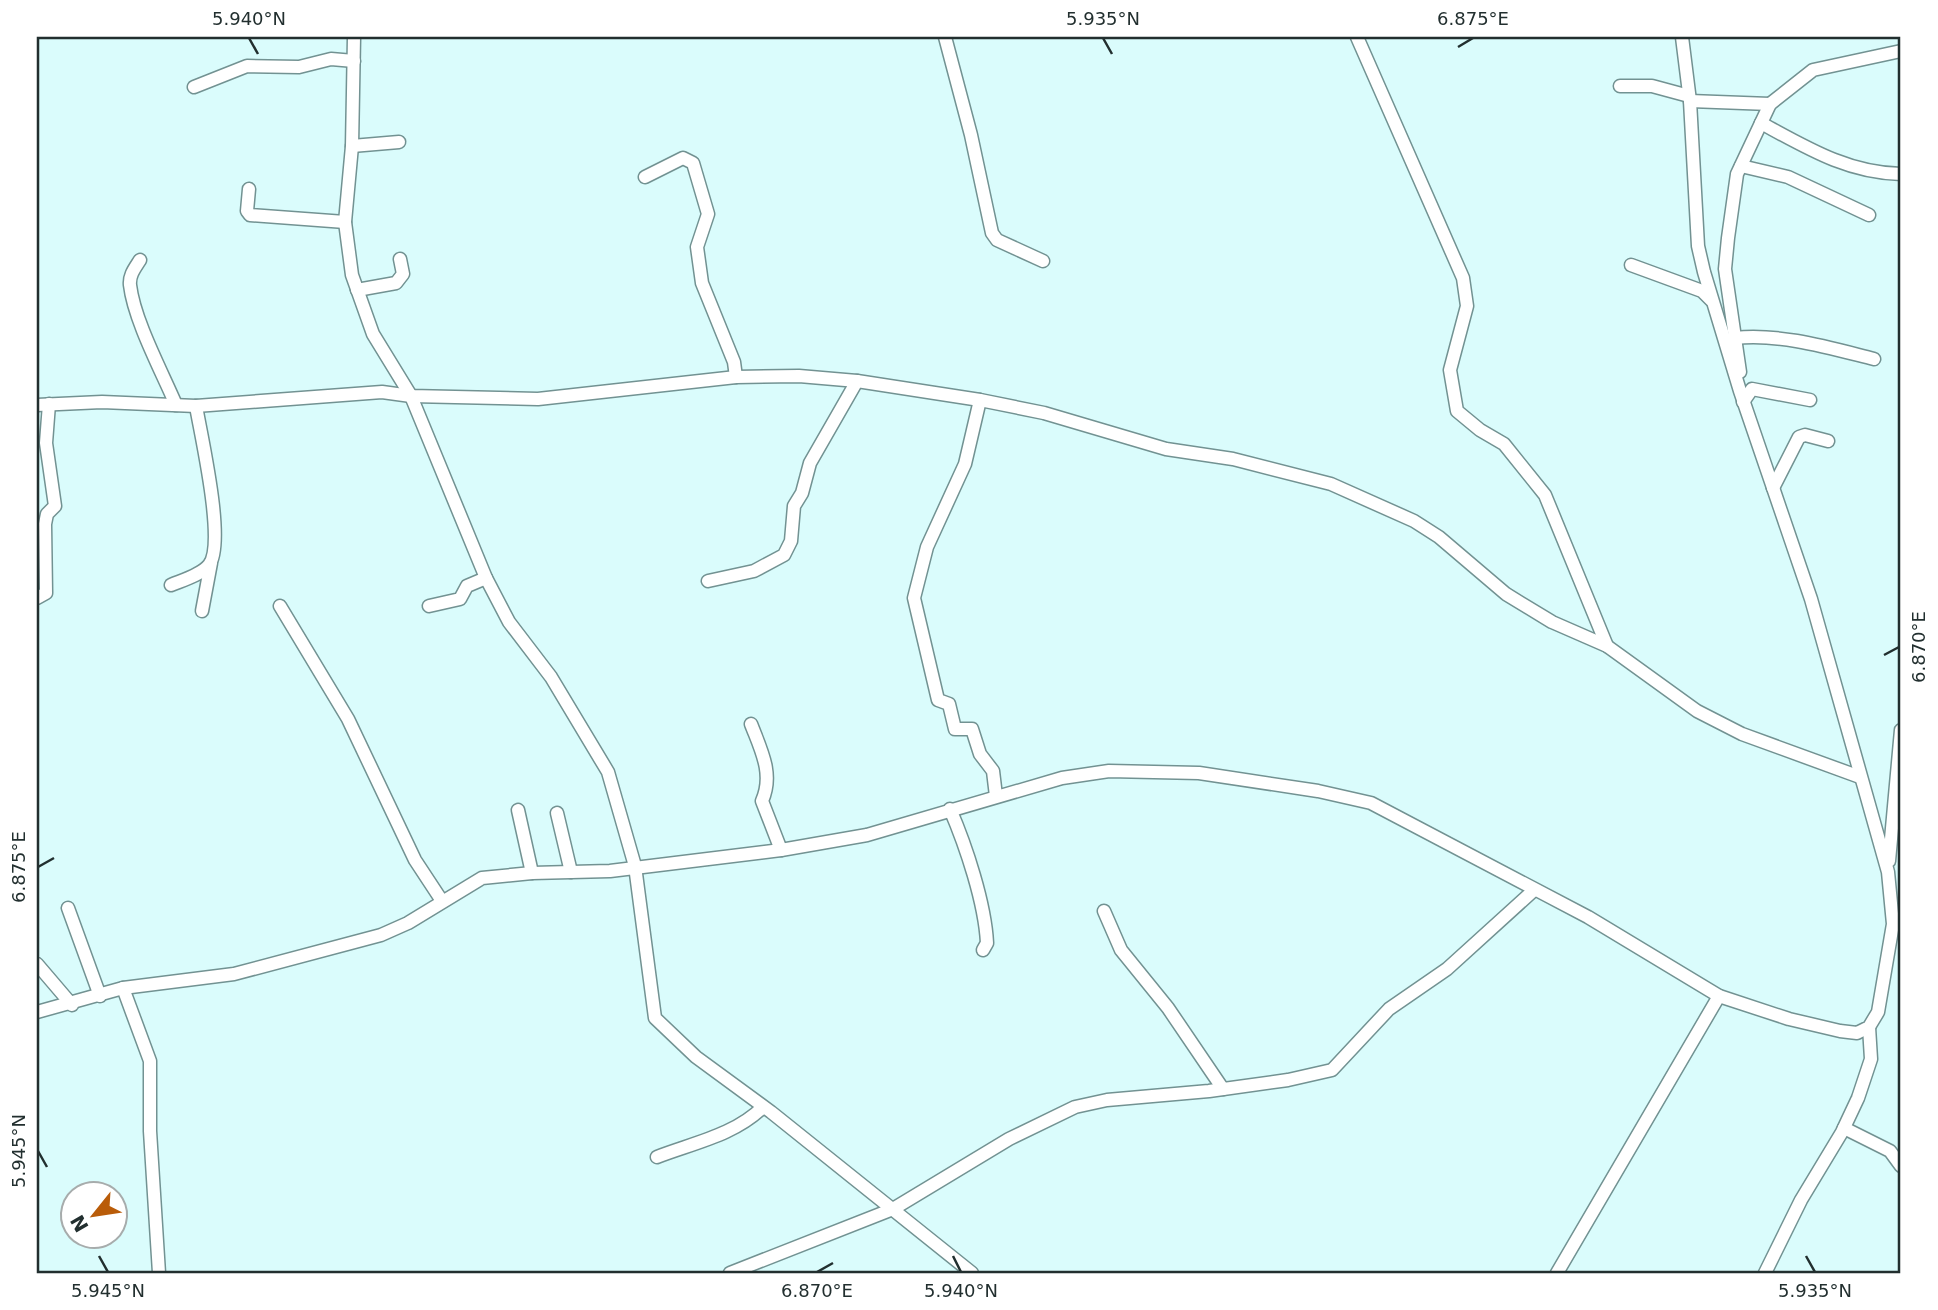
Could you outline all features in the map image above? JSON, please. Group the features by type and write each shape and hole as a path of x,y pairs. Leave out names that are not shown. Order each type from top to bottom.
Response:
{"street":[{"path":"354,37 352,146 345,222 347,254 357,290 373,334 411,396 485,578 523,643 551,677 595,745 618,801 635,866 655,1018 696,1057 972,1273"},
{"path":"945,37 971,135 992,233 997,240 1043,261"},
{"path":"1357,37 1463,278 1467,306 1450,370 1457,411 1480,430 1504,444 1545,495 1607,646"},
{"path":"37,1012 72,1005 123,988 234,974 381,935 408,923 482,878 532,873 610,871 781,850 867,835 1062,778 1109,771 1199,773 1318,791 1371,803 1587,918 1719,996 1789,1019 1840,1031 1857,1033 1869,1027 1878,1012 1897,924 1888,872 1876,821 1860,777 1811,599 1711,300 1698,246 1689,99 1682,37"},
{"path":"1742,396 1725,269 1733,197 1741,166 1770,104 1813,70 1901,51"},
{"path":"194,87 247,66 299,68 331,59 354,61"},
{"path":"1620,86 1652,86 1689,99 1770,104"},
{"path":"1761,123 1835,162 1879,174 1901,174"},
{"path":"352,146 399,142"},
{"path":"645,177 683,158 693,163 708,214 697,247 702,283 734,362 736,377"},
{"path":"1741,166 1788,177 1869,215"},
{"path":"249,189 247,211 250,215 345,222"},
{"path":"357,290 396,283 402,274 400,259"},
{"path":"140,260 132,273 130,285 145,332 176,405"},
{"path":"1631,265 1702,291 1711,300"},
{"path":"1735,338 1753,336 1826,347 1874,359"},
{"path":"37,598 46,593 45,524 47,514 55,506 43,405 102,402 196,406 382,391 411,396 538,399 736,377 799,376 980,400 1044,413 1166,449 1233,458 1331,484 1414,521 1439,537 1506,594 1552,622 1607,646 1698,711 1742,734 1860,777"},
{"path":"708,581 754,571 773,564 784,555 791,541 794,506 802,493 810,463 858,382"},
{"path":"1742,396 1752,389 1810,400"},
{"path":"980,400 965,464 927,547 914,598 938,701 949,704 955,729 972,729 980,754 993,771 996,796"},
{"path":"196,406 214,513 215,552 202,611"},
{"path":"1773,488 1799,436 1828,441"},
{"path":"171,585 204,570 211,562"},
{"path":"429,606 460,600 467,586 485,578"},
{"path":"281,606 348,719 415,860 442,901"},
{"path":"751,724 767,771 766,790 762,801 781,850"},
{"path":"1888,872 1901,730"},
{"path":"950,809 968,857 983,919 988,943 983,950"},
{"path":"518,810 532,873"},
{"path":"557,813 571,872"},
{"path":"730,1273 893,1209 1009,1139 1075,1107 1107,1100 1223,1089 1332,1070 1389,1009 1447,969 1534,890"},
{"path":"68,908 100,996"},
{"path":"1104,911 1121,950 1168,1008 1223,1089"},
{"path":"37,964 72,1005"},
{"path":"1887,969 1901,973"},
{"path":"123,988 150,1061 150,1131 159,1273"},
{"path":"1557,1273 1719,996"},
{"path":"1766,1273 1801,1200 1844,1128 1871,1059 1869,1027"},
{"path":"656,1157 734,1129 748,1122 763,1107"},
{"path":"1844,1128 1890,1151 1901,1166"}]}
